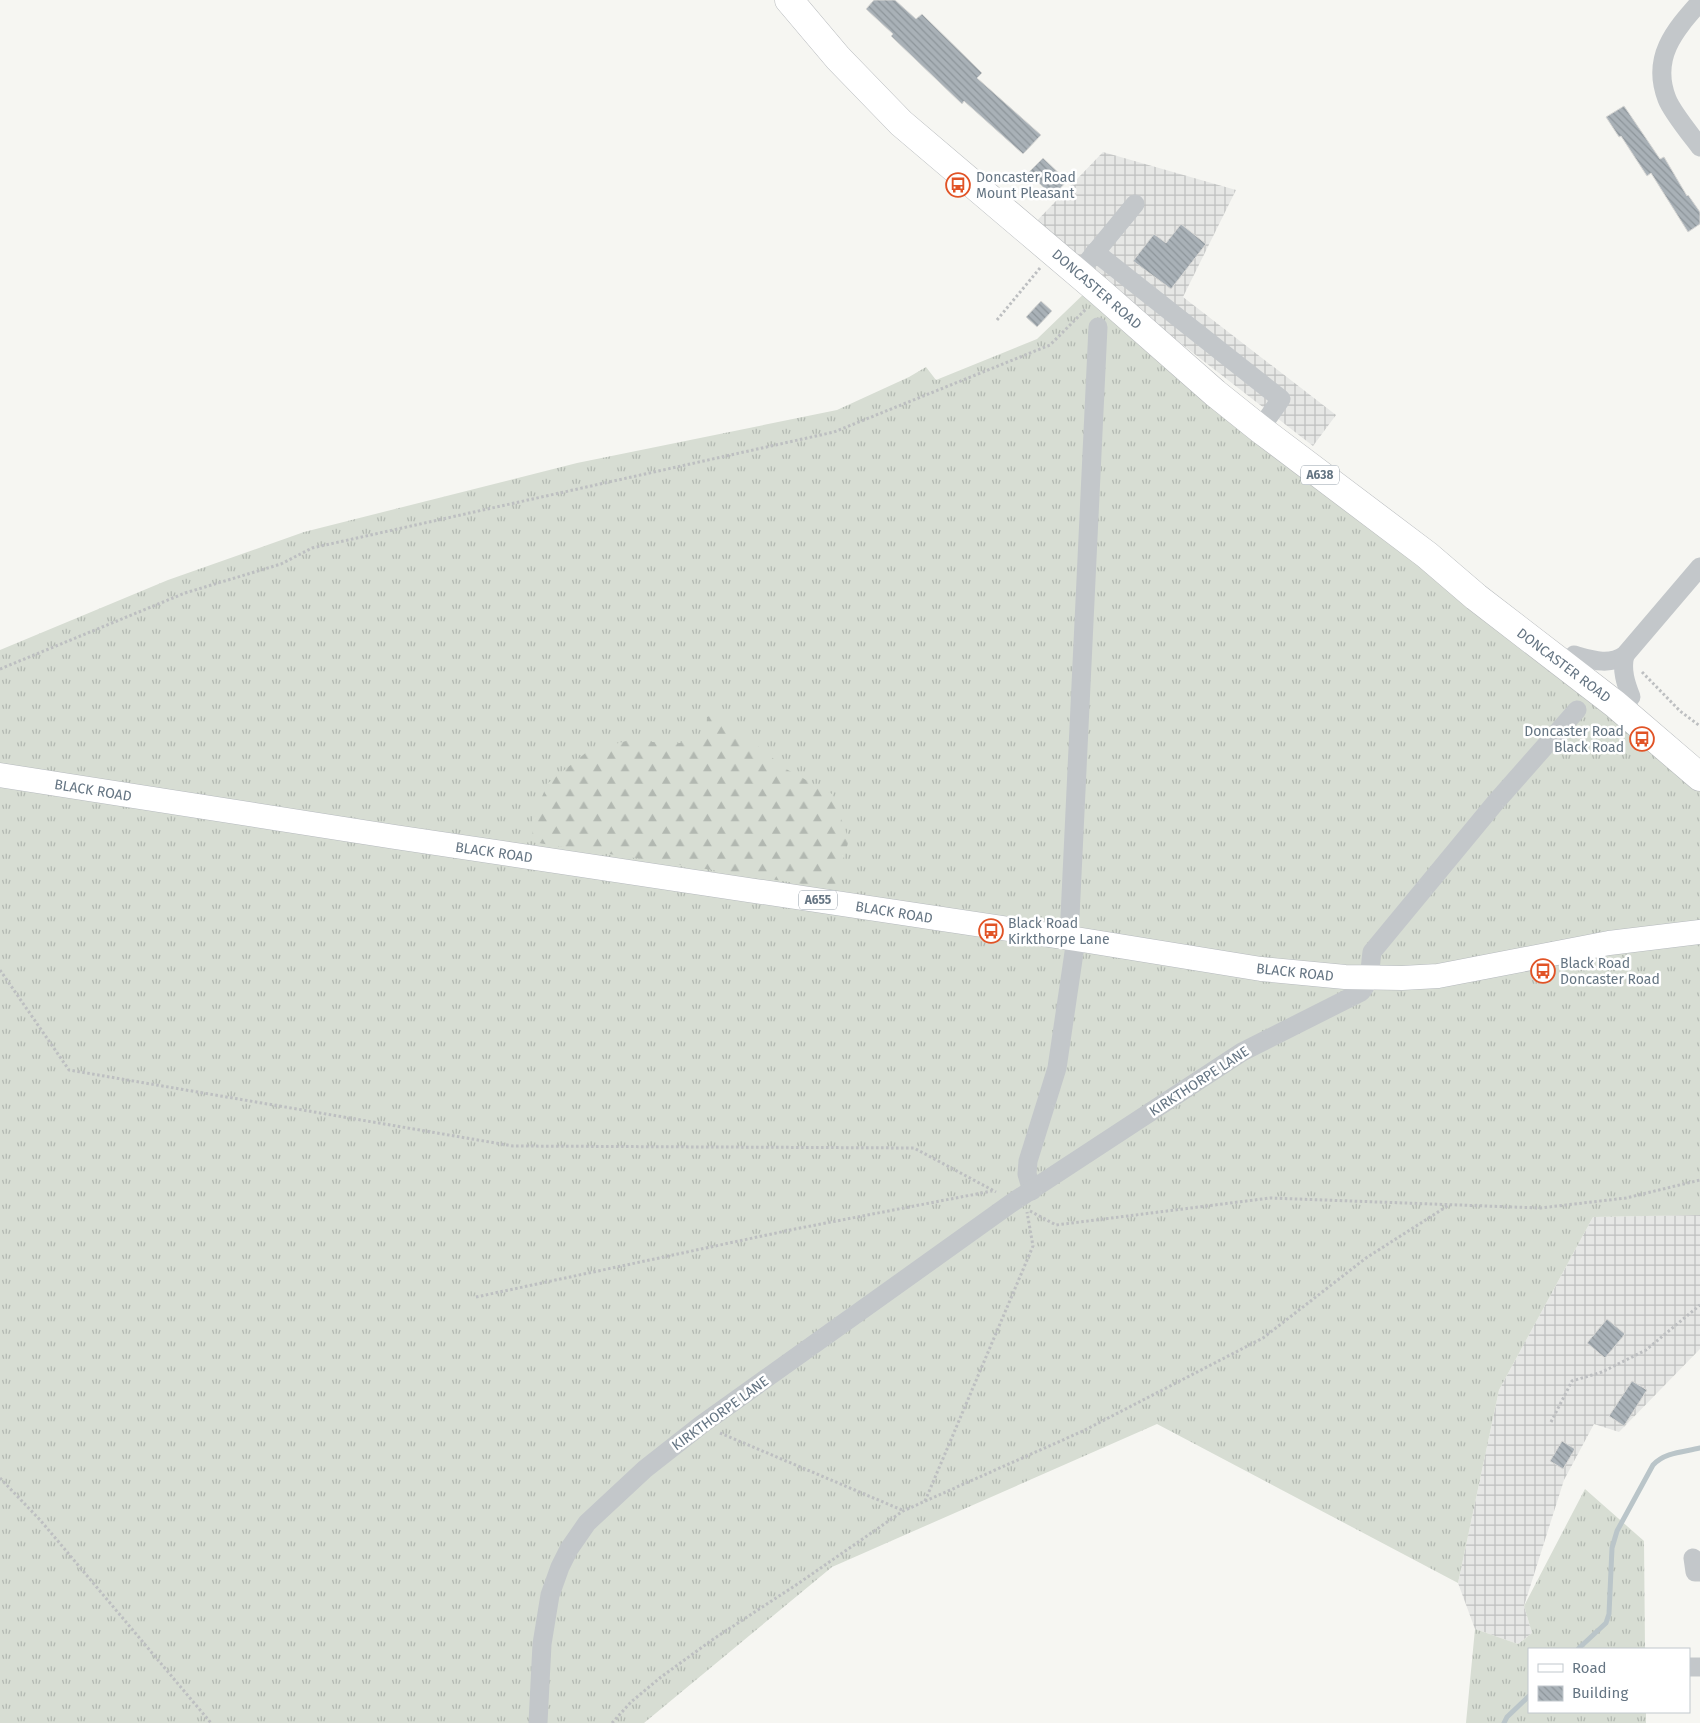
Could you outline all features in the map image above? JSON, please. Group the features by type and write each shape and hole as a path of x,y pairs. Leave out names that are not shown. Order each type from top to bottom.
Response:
{"highway":[{"name":"DONCASTER ROAD","path":"788,0 838,58 901,123 1054,252 1215,393 1427,555 1476,597 1700,752"},
{"name":"DONCASTER ROAD","path":"1427,555 1480,589 1574,655 1614,664 1623,700 1700,777"}],"main road":[{"name":"BLACK ROAD","path":"0,775 395,837 1072,938 1262,969 1369,978 1438,976 1609,943 1700,932"}],"street":[{"path":"1694,9 1672,36 1662,58 1662,79 1667,100 1700,147"},
{"path":"1078,273 1136,204"},
{"path":"1095,252 1281,399 1260,429"},
{"path":"1032,1191 1027,1174 1028,1161 1057,1068 1072,938 1098,327"},
{"path":"1614,664 1700,567"},
{"path":"1369,978 1372,952 1495,803 1577,710"},
{"name":"KIRKTHORPE LANE","path":"538,1723 542,1644 550,1596 560,1567 569,1549 587,1523 604,1505 701,1424 1013,1202 1242,1052 1361,992 1369,978"}],"path":[{"path":"997,320 1054,252"},
{"path":"0,669 185,593 281,564 312,548 834,432 1050,345 1088,308"},
{"path":"1614,664 1700,726"},
{"path":"0,970 69,1070 513,1146 914,1148 1013,1202"},
{"path":"925,1501 1032,1246 1026,1209 1056,1225 1270,1198 1540,1208 1626,1198 1700,1180"},
{"path":"476,1297 794,1229 993,1191"},
{"path":"612,1723 631,1702 661,1677 712,1640 903,1511 1084,1431 1263,1338 1366,1258 1449,1204"},
{"path":"1551,1422 1572,1380 1602,1372 1646,1350 1700,1305"},
{"path":"701,1424 903,1511"},
{"path":"0,1478 41,1521 211,1723"}],"shaded area":[{"path":"1103,152 1236,190 1183,297 1336,415 1313,446 1161,328 1028,230"},
{"path":"1700,1215 1700,1349 1619,1432 1594,1424 1564,1480 1524,1606 1532,1633 1518,1644 1475,1629 1458,1583 1499,1390 1593,1217"}],"green space":[{"path":"1091,287 1700,777 1700,1215 1593,1217 1499,1390 1458,1583 1157,1424 832,1567 644,1723 0,1723 0,650 168,580 304,532 577,463 837,410 909,377 926,367 936,380 1037,339"},
{"path":"721,712 736,728 786,769 832,794 849,840 834,889 532,842 533,817 548,783 588,751 630,740 675,744 706,737 707,717"},
{"path":"1585,1489 1644,1541 1645,1648 1528,1648 1528,1713 1646,1713 1646,1723 1466,1723 1475,1629 1518,1644 1532,1633 1524,1606"}],"building":[{"path":"874,0 895,0 916,19 922,14 982,73 977,78 1041,135 1023,154 964,101 962,104 891,36 893,34 866,9"},
{"path":"1624,106 1660,159 1664,157 1687,196 1700,212 1700,224 1688,232 1651,173 1647,176 1606,117"},
{"path":"1043,158 1067,181 1053,196 1028,173"},
{"path":"1181,224 1206,244 1171,289 1133,261 1154,234 1166,243"},
{"path":"1041,301 1052,311 1037,327 1026,317"},
{"path":"1607,1319 1625,1334 1605,1358 1587,1343"},
{"path":"1632,1381 1647,1390 1624,1426 1609,1416"},
{"path":"1562,1441 1575,1449 1563,1469 1550,1461"}],"waterway":[{"path":"1579,1648 1606,1623 1609,1614 1612,1548 1617,1531 1653,1465 1663,1457 1700,1448"},
{"path":"1504,1723 1507,1717 1528,1697"}],"place":[{"name":"Doncaster Road Mount Pleasant","path":"958,185"},
{"name":"Doncaster Road Black Road","path":"1642,739"},
{"name":"Black Road Kirkthorpe Lane","path":"991,931"},
{"name":"Black Road Doncaster Road","path":"1543,971"}]}
